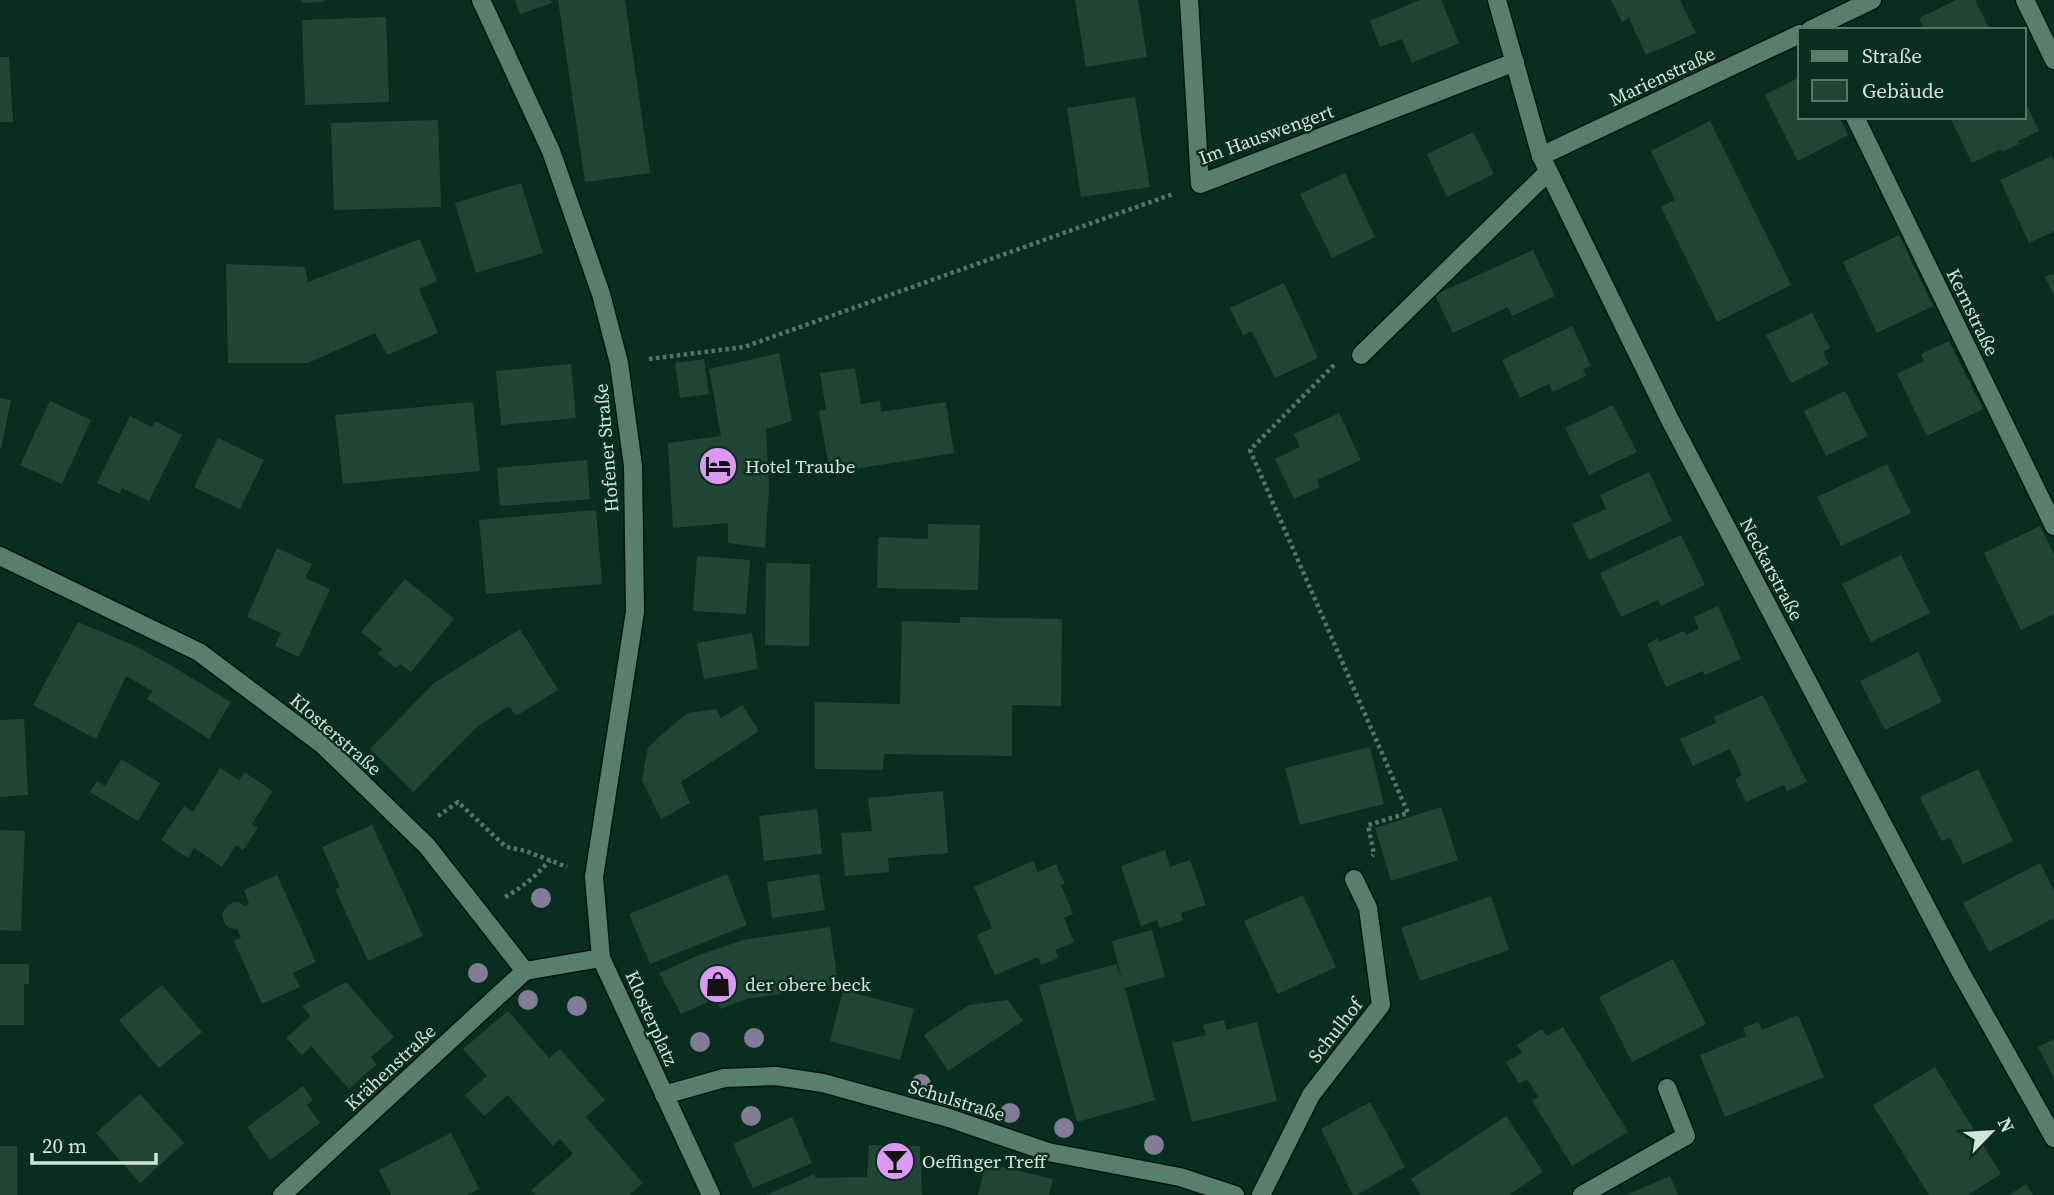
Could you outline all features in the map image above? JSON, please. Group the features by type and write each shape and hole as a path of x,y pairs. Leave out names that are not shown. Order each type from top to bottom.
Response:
{"street":[{"name":"Hofener Straße","path":"481,0 551,151 601,294 619,363 633,466 635,612 594,877 601,958"},
{"name":"Im Hauswengert","path":"1189,0 1200,184 1515,62"},
{"name":"Neckarstraße","path":"1497,0 1545,164 1670,420 1960,971 2054,1138"},
{"path":"1815,28 1872,0"},
{"path":"2025,0 2054,60"},
{"name":"Marienstraße","path":"1366,349 1545,164 1798,35"},
{"name":"Kernstraße","path":"1855,119 2054,526"},
{"name":"Klosterstraße","path":"0,556 199,652 323,746 427,846 525,971"},
{"name":"Schulhof","path":"1262,1195 1311,1095 1381,1005 1368,908 1353,879"},
{"path":"525,971 601,958"},
{"name":"Klosterplatz","path":"601,958 711,1195"},
{"name":"Krähenstraße","path":"282,1195 525,971"},
{"name":"Schulstraße","path":"664,1096 724,1078 776,1076 822,1083 949,1118 1048,1152 1180,1177 1235,1195"},
{"path":"1582,1195 1686,1136 1667,1088"}],"path":[{"path":"619,363 744,347 1200,184"},
{"path":"1366,349 1356,344 1250,450 1408,813 1375,823"},
{"path":"413,833 458,802 506,848 526,850 594,877"},
{"path":"479,911 523,886 550,860"}],"building":[{"path":"302,0 324,0 324,2 302,3"},
{"path":"515,0 551,0 552,3 520,14"},
{"path":"558,0 625,0 650,173 585,182"},
{"path":"1075,0 1138,0 1147,57 1086,67"},
{"path":"1420,0 1441,0 1459,43 1412,63 1402,39 1380,47 1370,21"},
{"path":"1611,0 1680,0 1696,33 1646,55 1629,18 1622,22"},
{"path":"1956,0 1975,0 1989,28 1924,28 1919,18"},
{"path":"386,17 389,102 305,105 302,20"},
{"path":"0,57 9,57 13,122 0,122"},
{"path":"1798,78 1798,119 1840,119 1848,135 1798,161 1765,95"},
{"path":"1135,97 1150,187 1081,197 1067,108"},
{"path":"2026,104 2039,131 2018,141 2019,144 2002,152 2001,149 1972,163 1951,119 2026,119"},
{"path":"438,120 441,207 334,210 331,123"},
{"path":"1710,121 1791,285 1717,322 1661,207 1675,200 1651,151"},
{"path":"1473,132 1494,174 1447,197 1427,154"},
{"path":"2052,156 2054,231 2029,243 2000,180"},
{"path":"1345,173 1375,237 1332,258 1300,194"},
{"path":"521,183 543,253 476,273 455,203"},
{"path":"1899,235 1933,306 1877,333 1843,262"},
{"path":"420,239 437,281 419,289 438,333 387,355 375,333 308,363 228,363 226,264 305,267 308,282"},
{"path":"1533,250 1555,296 1512,316 1508,307 1453,333 1435,295"},
{"path":"2054,273 2054,295 2045,277"},
{"path":"1284,283 1318,358 1275,378 1252,331 1243,335 1230,308"},
{"path":"1812,313 1830,348 1823,352 1829,364 1791,383 1766,335"},
{"path":"1572,326 1591,366 1583,369 1586,376 1553,392 1549,384 1520,398 1502,360"},
{"path":"1949,341 1983,409 1927,436 1897,374 1924,361 1921,354"},
{"name":"Hotel Traube","path":"779,353 792,421 766,429 769,488 765,548 728,543 728,523 673,528 668,443 721,436 709,369"},
{"path":"704,359 709,394 680,398 675,363"},
{"path":"571,364 576,418 501,425 496,371"},
{"path":"855,368 861,404 880,401 881,412 946,402 954,453 830,473 819,411 826,410 820,373"},
{"path":"1845,391 1868,436 1826,456 1804,411"},
{"path":"0,398 11,400 1,448 0,448"},
{"path":"50,401 91,420 62,484 20,465"},
{"path":"473,402 480,471 343,484 335,415"},
{"path":"1613,405 1637,452 1589,475 1565,428"},
{"path":"1339,413 1361,460 1317,480 1320,487 1294,499 1275,459 1300,447 1294,434"},
{"path":"130,416 152,427 155,421 182,435 149,501 122,488 120,494 97,483"},
{"path":"218,438 264,460 240,509 194,487"},
{"path":"587,460 590,499 500,506 497,468"},
{"path":"1887,464 1911,513 1841,546 1817,497"},
{"path":"1649,472 1672,521 1589,560 1572,524 1606,509 1600,495"},
{"path":"596,510 602,584 486,594 479,520"},
{"path":"928,524 980,525 978,590 877,588 878,537 928,539"},
{"path":"2040,526 2054,554 2054,614 2021,630 1984,553"},
{"path":"1681,535 1705,585 1661,606 1658,600 1621,617 1600,573"},
{"path":"277,548 312,564 305,578 330,589 299,657 275,646 281,633 247,617"},
{"path":"1901,555 1930,613 1871,642 1842,584"},
{"path":"697,556 750,560 746,614 693,611"},
{"path":"766,563 810,564 809,646 765,645"},
{"path":"405,579 454,619 411,672 400,664 396,668 378,654 382,649 361,632"},
{"path":"1718,606 1741,659 1705,675 1703,671 1666,687 1647,644 1658,638 1659,642 1684,631 1686,635 1699,629 1694,617"},
{"path":"960,617 1062,619 1061,706 1012,705 1012,756 884,754 883,770 815,769 815,702 900,704 902,621 960,623"},
{"path":"78,622 133,645 231,702 209,739 147,699 152,691 126,676 96,739 33,705"},
{"path":"520,629 558,690 516,716 509,706 478,726 413,792 370,749 434,683"},
{"path":"752,633 758,669 704,679 697,643"},
{"path":"1918,652 1942,702 1885,730 1860,681"},
{"path":"1763,695 1807,782 1787,791 1784,785 1746,802 1735,779 1742,775 1730,749 1693,766 1680,739 1716,723 1714,717"},
{"path":"742,705 759,731 681,782 690,803 661,819 642,780 648,747 687,713 716,709 721,718"},
{"path":"24,719 28,795 0,797 0,720"},
{"path":"1370,747 1384,804 1300,825 1285,768"},
{"path":"121,759 160,783 138,821 90,792 97,781 105,786"},
{"path":"220,768 239,780 244,772 273,791 252,824 258,828 243,850 236,845 222,867 194,848 188,858 161,840 184,806 193,812"},
{"path":"1978,769 2013,841 1963,864 1950,838 1942,841 1920,797"},
{"path":"943,791 948,853 888,858 889,872 845,876 841,833 872,831 868,798"},
{"path":"1441,807 1458,860 1391,881 1375,828"},
{"path":"817,809 822,854 764,861 759,816"},
{"path":"372,825 423,936 368,961 335,889 340,887 322,847"},
{"path":"0,830 25,831 21,931 0,930"},
{"path":"1165,850 1170,867 1190,860 1206,905 1181,913 1183,920 1160,928 1157,920 1141,926 1121,866"},
{"path":"1033,861 1038,872 1056,864 1073,914 1064,918 1074,942 1056,950 1058,958 1041,965 1038,957 995,975 977,935 992,928 974,887"},
{"path":"2040,863 2054,891 2054,918 1989,952 1963,903"},
{"path":"727,874 747,925 650,964 629,914"},
{"path":"819,874 825,910 772,918 767,882"},
{"path":"277,875 316,962 293,973 300,987 262,1004 234,941 241,938 237,929 229,928 225,924 222,914 228,905 234,902 245,906 249,904 244,890"},
{"path":"1303,895 1336,967 1278,994 1244,921"},
{"path":"1491,896 1509,950 1420,981 1401,928"},
{"path":"830,927 838,985 746,999 721,1009 715,999 681,1014 659,973 699,955 743,940"},
{"path":"1152,930 1165,977 1125,988 1155,1100 1077,1122 1039,985 1116,964 1122,980 1112,941"},
{"path":"1673,959 1706,1024 1632,1062 1599,997"},
{"path":"0,964 29,964 29,984 24,984 24,1025 0,1025"},
{"path":"346,982 394,1037 371,1057 377,1064 349,1089 311,1046 302,1055 286,1038 311,1016 302,1006"},
{"path":"162,985 202,1032 159,1068 119,1020"},
{"path":"843,990 914,1009 900,1060 830,1041"},
{"path":"1008,1000 1023,1021 948,1071 924,1035 969,1005"},
{"path":"508,1011 549,1058 560,1049 605,1100 586,1117 643,1183 629,1195 536,1195 531,1190 573,1154 560,1139 553,1146 508,1095 484,1116 465,1095 487,1076 463,1049"},
{"path":"1798,1015 1824,1077 1725,1117 1700,1055 1746,1036 1743,1028 1758,1022 1762,1030"},
{"path":"1224,1020 1226,1030 1257,1022 1277,1101 1192,1122 1172,1043 1206,1035 1203,1025"},
{"path":"1563,1027 1628,1132 1572,1166 1532,1100 1538,1097 1527,1079 1519,1084 1506,1062 1522,1053 1517,1045 1542,1029 1547,1036"},
{"path":"2054,1039 2054,1078 2038,1047"},
{"path":"1935,1067 2001,1174 1968,1195 1929,1195 1873,1105"},
{"path":"303,1086 313,1100 307,1105 320,1123 270,1160 247,1127"},
{"path":"140,1094 184,1143 140,1183 96,1133"},
{"path":"1370,1102 1405,1167 1353,1195 1321,1129"},
{"path":"1506,1116 1543,1172 1509,1195 1421,1195 1411,1179"},
{"path":"792,1117 812,1163 753,1188 733,1144"},
{"path":"451,1133 479,1189 467,1195 391,1195 379,1170"},
{"path":"869,1145 920,1146 922,1195 766,1195 814,1174 816,1178 867,1177"},
{"path":"0,1146 17,1146 17,1195 0,1195"},
{"path":"986,1163 1053,1179 1049,1195 978,1195"},
{"path":"1670,1176 1678,1195 1626,1195"},
{"path":"2026,1184 2033,1195 2009,1195"}],"place":[{"name":"Hotel Traube","path":"718,466"},
{"name":"der obere beck","path":"718,984"},
{"name":"Oeffinger Treff","path":"895,1161"}]}
